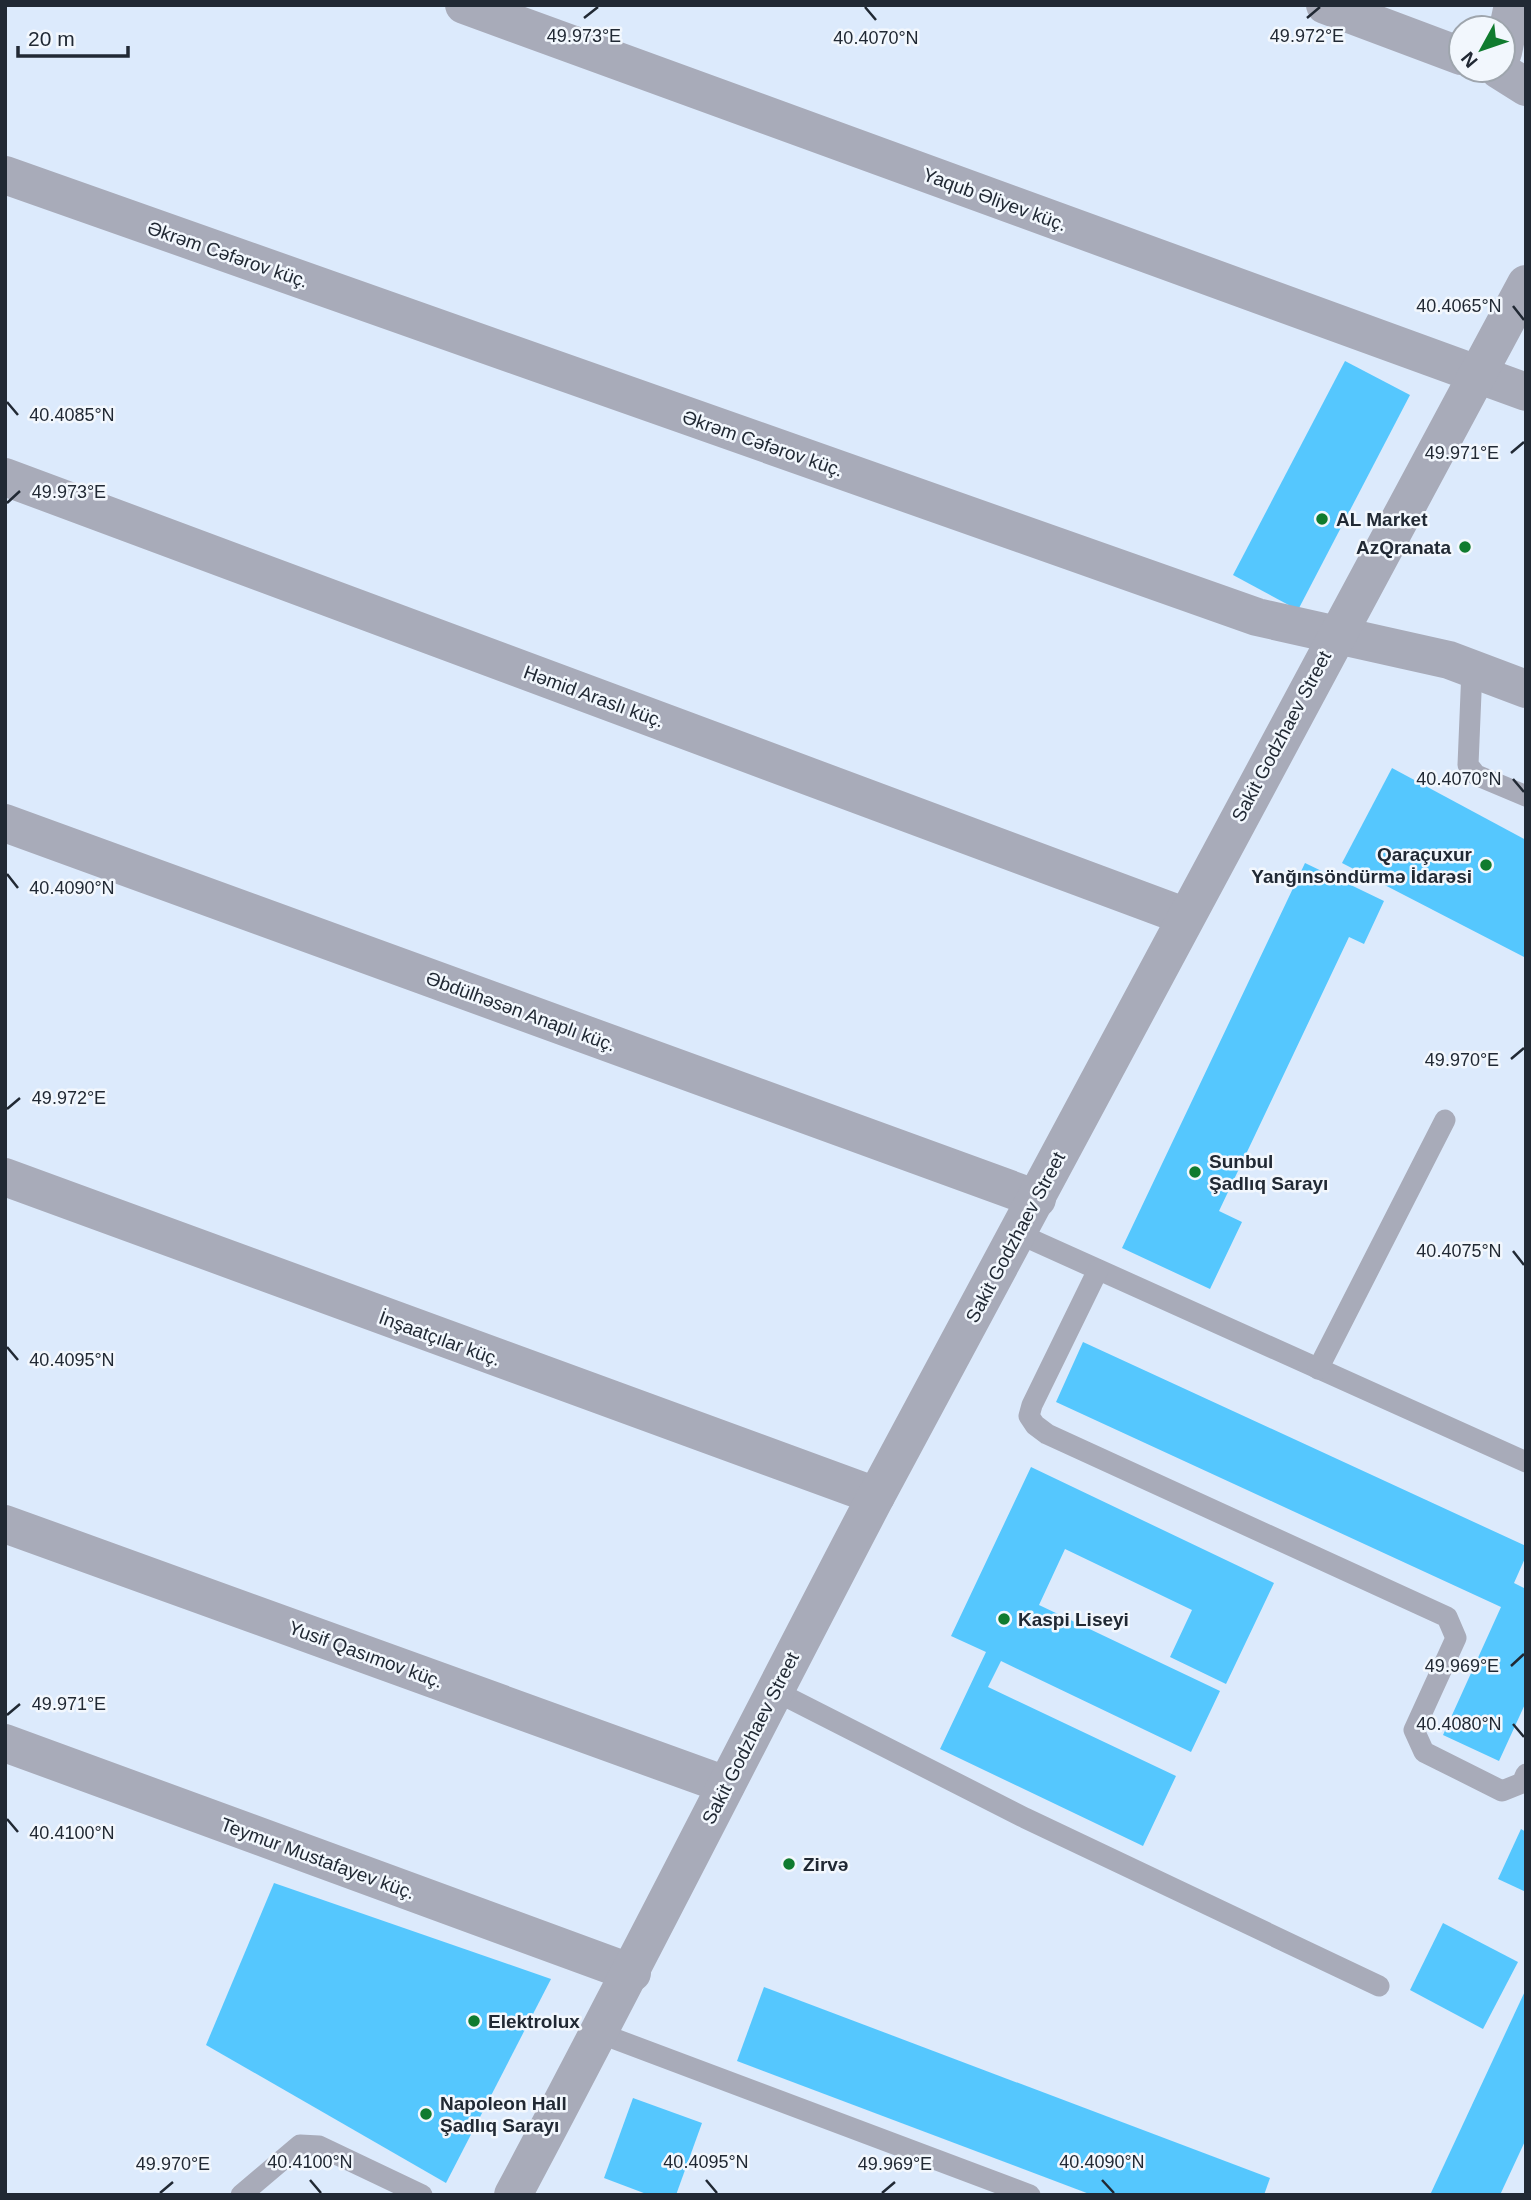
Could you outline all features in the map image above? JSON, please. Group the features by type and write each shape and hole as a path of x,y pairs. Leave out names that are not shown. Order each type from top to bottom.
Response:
{"street":[{"name":"Yaqub Əliyev küç.","path":"464,5 1526,392"},
{"path":"1325,5 1447,51"},
{"name":"Əkrəm Cəfərov küç.","path":"5,175 1258,617 1449,660 1526,690"},
{"name":"Sakit Godzhaev Street","path":"513,2195 632,1973 876,1496 1037,1199 1184,916 1526,284"},
{"name":"Həmid Araslı küç.","path":"5,477 1184,916"},
{"name":"Əbdülhəsən Anaplı küç.","path":"5,823 1037,1199"},
{"name":"İnşaatçılar küç.","path":"5,1177 876,1496"},
{"name":"Yusif Qasımov küç.","path":"5,1524 726,1785"},
{"name":"Teymur Mustafayev küç.","path":"5,1743 632,1973"}],"lane":[{"path":"1472,669 1468,765 1476,775 1526,796"},
{"path":"1318,1369 1445,1120"},
{"path":"1017,1233 1526,1462"},
{"path":"1098,1270 1032,1405 1029,1416 1035,1425 1046,1434 1447,1617 1456,1638 1414,1730 1424,1752 1502,1791 1522,1783 1526,1774"},
{"path":"775,1691 1025,1818 1379,1986"},
{"path":"599,2033 1030,2195"},
{"path":"241,2195 300,2145 319,2146 422,2195"}],"building":[{"path":"1345,361 1410,395 1298,610 1233,575"},
{"path":"1392,768 1526,840 1526,958 1342,863"},
{"path":"1305,863 1384,901 1364,944 1349,937 1219,1211 1242,1222 1210,1289 1122,1248"},
{"path":"1083,1342 1526,1546 1526,1556 1514,1583 1526,1589 1526,1702 1499,1761 1443,1735 1501,1607 1056,1402"},
{"path":"1031,1467 1274,1583 1226,1684 1170,1657 1192,1610 1065,1549 1039,1605 1220,1691 1191,1752 1001,1661 988,1687 1176,1776 1143,1846 940,1749 986,1652 951,1636"},
{"path":"1521,1829 1526,1832 1526,1892 1498,1879"},
{"path":"274,1883 551,1979 446,2183 206,2045"},
{"path":"1443,1923 1518,1962 1483,2029 1410,1990"},
{"path":"764,1987 1270,2178 1264,2195 1092,2195 737,2061"},
{"path":"1526,1989 1526,2139 1500,2195 1430,2195"},
{"path":"633,2098 702,2123 676,2195 649,2195 604,2178"}],"place":[{"name":"AL Market","path":"1322,519"},
{"name":"AzQranata","path":"1465,547"},
{"name":"Qaraçuxur Yanğınsöndürmə İdarəsi","path":"1486,865"},
{"name":"Sunbul Şadlıq Sarayı","path":"1195,1172"},
{"name":"Kaspi Liseyi","path":"1004,1619"},
{"name":"Zirvə","path":"789,1864"},
{"name":"Elektrolux","path":"474,2021"},
{"name":"Napoleon Hall Şadlıq Sarayı","path":"426,2114"}]}
